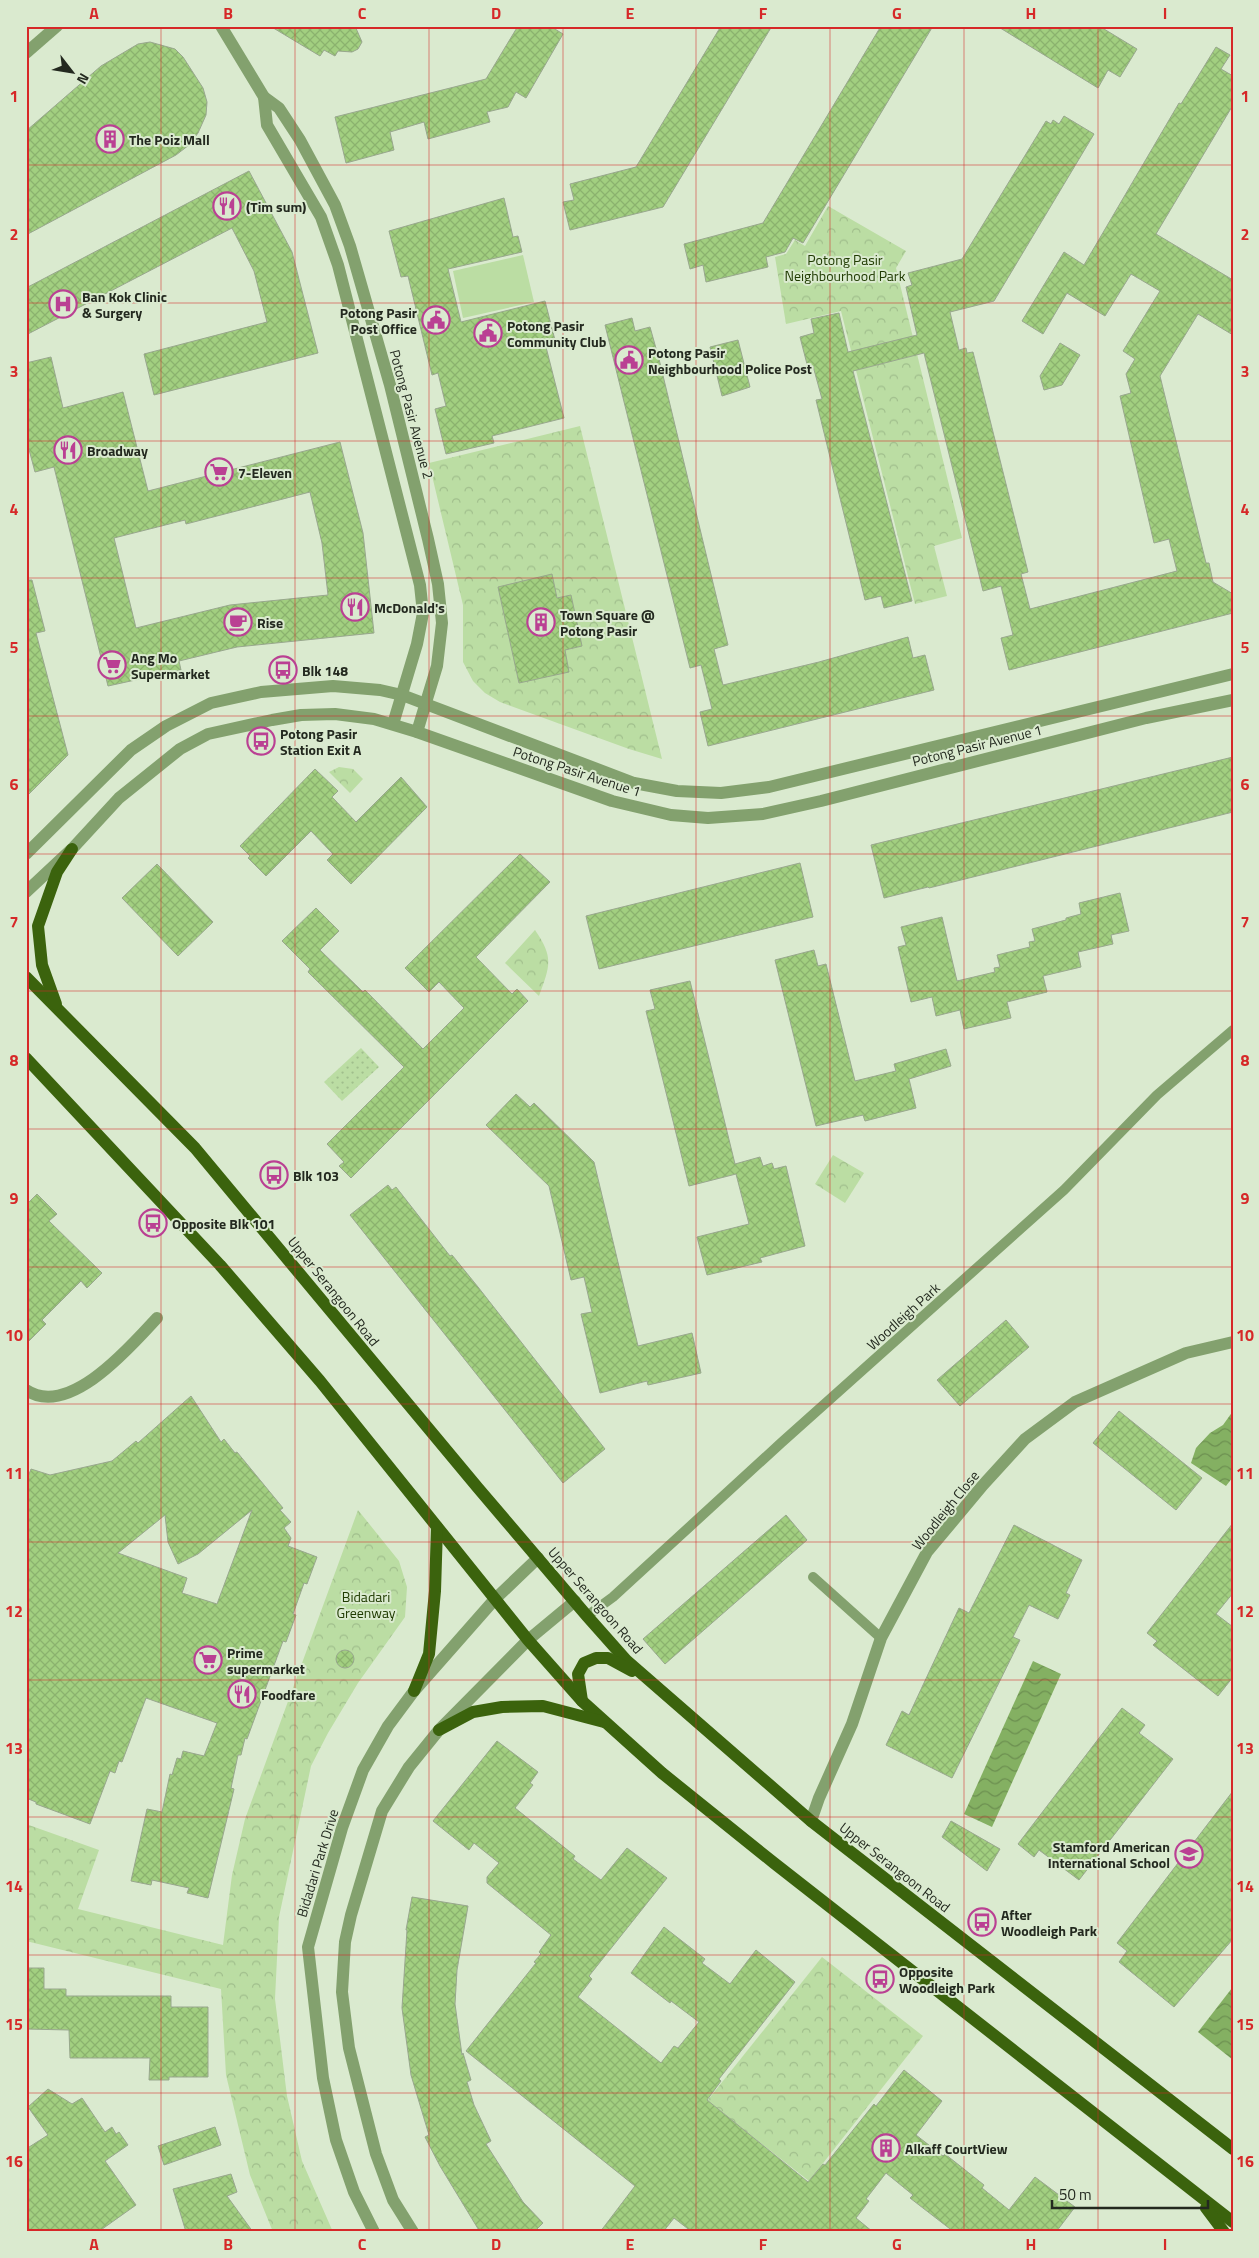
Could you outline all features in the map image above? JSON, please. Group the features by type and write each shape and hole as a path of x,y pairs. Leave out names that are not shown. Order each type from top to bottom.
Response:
{"main road":[{"path":"58,1009 42,965 38,926 57,872 72,849"},
{"name":"Upper Serangoon Road","path":"26,977 195,1148 611,1644 648,1679 812,1821 1233,2149"},
{"path":"29,1063 226,1272 320,1381 528,1640 582,1702 662,1773 774,1863 1233,2222"},
{"path":"414,1691 429,1654 435,1591 437,1527"},
{"path":"582,1702 578,1674 584,1663 596,1658 608,1658 648,1679"},
{"path":"439,1730 473,1712 502,1707 543,1706 606,1722"},
{"path":"1195,2193 1224,2232"}],"street":[{"path":"26,53 57,26"},
{"name":"Potong Pasir Avenue 2","path":"221,26 264,97 280,108 300,140 335,205 350,246 392,394 417,492 439,594 442,624 440,648 417,732"},
{"name":"Potong Pasir Avenue 2","path":"264,97 267,125 321,217 338,265 420,585 423,613 417,644 393,724"},
{"name":"Potong Pasir Avenue 1","path":"26,854 131,750 166,726 211,703 261,692 333,686 380,690 402,695 634,783 677,791 720,793 769,787 1233,674"},
{"name":"Potong Pasir Avenue 1","path":"26,892 72,849 119,798 180,749 208,734 241,725 301,716 335,714 374,719 417,732 612,801 671,815 708,818 763,814 821,801 1146,718 1233,700"},
{"path":"26,1390 44,1398 62,1397 82,1386 127,1350 157,1318"},
{"name":"Woodleigh Close","path":"812,1821 819,1798 852,1724 881,1638 927,1552 983,1485 1025,1439 1075,1402 1186,1353 1233,1342"},
{"name":"Bidadari Park Drive","path":"374,2232 354,2192 336,2140 323,2078 308,1947 342,1828 363,1770 388,1726 414,1691 495,1599 538,1558"},
{"path":"413,2232 394,2200 376,2154 349,2048 342,1992 345,1942 351,1915 382,1811 409,1767 439,1730 528,1640 575,1602"}],"lane":[{"name":"Woodleigh Park","path":"587,1616 613,1598 781,1443 1064,1190 1157,1095 1233,1030"},
{"path":"813,1577 881,1638"}],"green space":[{"name":"Potong Pasir Neighbourhood Park","path":"828,206 906,251 896,268 962,538 934,546 947,596 915,604 841,311 786,324 775,257 786,254 795,240 805,246"},
{"path":"523,255 534,302 463,318 453,271"},
{"path":"580,426 662,759 629,749 500,702 485,693 473,681 463,662 463,605 429,463"},
{"path":"339,767 353,769 363,779 350,793 329,772"},
{"path":"535,930 548,955 548,969 539,996 505,963"},
{"path":"361,1048 379,1067 342,1101 324,1082"},
{"path":"833,1155 864,1173 845,1203 815,1184"},
{"name":"Bidadari Greenway","path":"358,1510 399,1561 407,1587 405,1617 358,1683 311,1766 279,1917 275,1999 287,2096 302,2161 333,2232 273,2232 250,2175 226,2075 221,1989 26,1941 26,1824 99,1850 78,1909 223,1945 232,1875 245,1819"},
{"path":"822,1957 923,2036 809,2181 707,2101"}],"water":[{"path":"1233,1411 1233,1477 1226,1486 1191,1463 1196,1448 1210,1433 1223,1425"},
{"path":"1033,1661 1061,1674 992,1827 964,1814"},
{"path":"1233,1988 1233,2060 1198,2032"}],"building":[{"path":"270,26 355,26 362,42 358,49 352,52 338,51 335,56 324,50 320,56"},
{"path":"518,26 550,26 563,34 526,98 516,92 508,107 487,112 490,122 428,139 424,122 390,132 394,150 346,163 335,117 486,79"},
{"path":"721,26 772,26 663,207 570,230 563,202 574,200 570,184 636,167"},
{"path":"881,26 933,26 803,243 793,238 785,252 766,257 768,267 706,282 703,265 690,269 684,244 763,223"},
{"path":"997,26 1099,26 1137,49 1120,77 1108,70 1098,88"},
{"name":"The Poiz Mall","path":"150,42 175,49 183,57 203,88 207,102 206,115 198,133 189,145 176,155 26,235 26,131 101,66 138,44"},
{"path":"1216,47 1230,55 1221,69 1233,76 1233,105 1156,234 1233,280 1233,335 1198,314 1160,376 1206,563 1209,563 1213,582 1233,594 1233,613 1009,670 1001,638 1013,635 1001,586 983,591 924,353 853,371 912,601 884,608 881,596 865,600 816,400 822,399 813,366 808,368 800,337 814,333 811,319 839,313 848,352 917,335 906,287 912,285 908,273 962,259 1046,121 1051,124 1053,120 1059,124 1064,116 1094,134 994,301 950,312 959,350 966,348 967,353 973,352 1028,572 1021,574 1030,609 1177,571 1169,539 1154,543 1120,396 1131,393 1126,374 1135,359 1123,351 1160,291 1131,274 1105,316 1067,293 1043,334 1022,321 1064,252 1084,265 1179,103 1181,104"},
{"path":"249,171 292,252 318,353 154,395 144,354 267,322 254,271 232,228 26,335 26,288"},
{"name":"Potong Pasir Community Club","path":"504,198 513,237 518,236 522,252 448,269 461,322 545,301 556,344 546,347 564,418 492,436 494,443 446,454 435,409 446,406 438,373 432,375 408,276 401,277 389,231"},
{"path":"632,318 635,331 650,327 659,359 728,645 714,649 723,685 819,662 908,637 913,658 925,655 934,690 708,746 700,712 712,709 701,665 690,668 605,325"},
{"path":"738,340 750,387 722,396 710,347"},
{"path":"1060,343 1080,355 1062,385 1044,390 1040,376"},
{"path":"51,357 63,408 123,392 148,491 340,442 363,533 374,633 237,647 179,661 181,670 108,686 54,467 35,472 26,438 26,363","holes":["310,492 322,543 328,595 230,605 136,628 114,538 185,520 186,524"]},
{"name":"Town Square @ Potong Pasir","path":"552,574 557,598 571,595 582,646 565,650 569,672 519,683 498,587"},
{"path":"26,580 32,580 45,631 36,633 68,755 26,797"},
{"path":"1233,757 1233,812 884,898 871,845"},
{"path":"315,769 338,791 332,797 356,822 401,777 427,807 351,884 327,860 333,854 311,831 266,876 248,858 250,856 240,846"},
{"path":"520,854 550,882 476,957 512,994 517,989 528,1001 351,1178 339,1166 344,1162 327,1144 404,1067 308,972 310,969 282,941 316,908 339,931 320,950 363,992 365,990 423,1049 464,1008 439,982 429,992 405,968"},
{"path":"800,863 813,917 599,969 586,916"},
{"path":"157,864 213,922 178,956 122,898"},
{"path":"1120,893 1129,931 1111,935 1113,944 1078,952 1081,967 1043,976 1047,992 1007,1002 1011,1018 964,1029 960,1010 936,1016 932,997 911,1002 898,947 906,945 901,927 942,917 957,981 995,972 994,968 1000,967 997,955 1030,947 1029,942 1035,941 1032,929 1081,914 1079,903"},
{"path":"814,950 818,966 826,964 855,1081 896,1071 894,1064 946,1049 951,1066 909,1079 916,1108 865,1121 863,1115 816,1126 775,960"},
{"path":"690,981 735,1164 760,1157 763,1166 772,1163 774,1169 786,1166 805,1246 760,1258 762,1262 707,1275 697,1237 749,1224 736,1174 689,1186 646,1011 655,1009 650,990"},
{"path":"516,1094 530,1107 534,1103 594,1162 638,1346 692,1333 701,1373 648,1385 647,1381 600,1393 581,1314 592,1312 584,1277 571,1280 549,1186 486,1125"},
{"path":"388,1185 392,1190 396,1187 450,1256 452,1255 605,1449 563,1483 350,1215"},
{"path":"37,1194 57,1214 49,1221 102,1273 87,1288 81,1281 42,1320 46,1324 26,1344 26,1205"},
{"path":"1006,1320 1029,1347 960,1406 937,1380"},
{"path":"191,1396 221,1442 224,1439 235,1453 237,1452 283,1508 280,1510 291,1522 284,1528 291,1538 288,1546 317,1557 307,1584 304,1583 293,1614 296,1615 286,1642 283,1641 247,1739 245,1738 241,1755 238,1755 231,1788 234,1789 208,1898 187,1893 189,1888 152,1880 151,1885 131,1881 147,1809 162,1812 170,1774 172,1775 177,1758 181,1759 183,1751 204,1756 217,1723 146,1698 122,1762 119,1761 115,1773 110,1771 90,1824 36,1804 36,1802 26,1798 26,1482 31,1469 50,1475 112,1461 136,1441 138,1443","holes":["252,1510 217,1604 182,1593 187,1578 118,1553 165,1515 168,1542 178,1564 198,1554"]},
{"path":"1119,1411 1202,1478 1176,1510 1093,1443"},
{"path":"786,1515 807,1540 665,1664 643,1639"},
{"path":"1233,1523 1233,1593 1216,1614 1233,1627 1233,1677 1218,1696 1153,1645 1157,1641 1147,1633"},
{"path":"1014,1525 1082,1560 1066,1593 1070,1595 1058,1619 1029,1605 1013,1637 1020,1640 952,1778 886,1745 902,1711 909,1715 959,1608 969,1613"},
{"path":"345,1650 351,1653 354,1659 351,1665 345,1668 339,1665 336,1659 339,1653"},
{"path":"1122,1708 1145,1725 1139,1733 1173,1759 1079,1880 1039,1850 1034,1857 1018,1844"},
{"path":"497,1741 538,1772 530,1783 533,1785 515,1808 575,1856 573,1859 601,1880 627,1848 667,1878 589,1976 592,1979 578,1997 661,2063 674,2046 678,2048 699,2022 671,2001 670,2003 631,1973 664,1927 705,1959 702,1963 730,1984 756,1950 795,1982 719,2079 721,2081 707,2100 808,2182 823,2164 825,2165 874,2104 876,2106 904,2070 942,2101 916,2135 943,2156 945,2154 984,2185 982,2188 1009,2210 1035,2177 1075,2207 1056,2232 954,2232 910,2198 913,2195 886,2173 866,2199 869,2201 856,2218 873,2232 692,2232 674,2218 663,2232 600,2232 635,2186 466,2051 536,1963 534,1962 541,1954 539,1952 551,1935 487,1883 487,1877 499,1863 474,1843 469,1850 433,1821"},
{"path":"1233,1791 1233,1939 1174,2007 1119,1962 1127,1951 1117,1943"},
{"path":"951,1821 1000,1849 987,1871 942,1837"},
{"path":"412,1897 468,1906 457,1970 455,2004 462,2055 463,2053 471,2080 467,2082 474,2105 491,2141 486,2144 523,2202 543,2223 534,2232 480,2232 440,2166 425,2137 429,2135 411,2075 402,2008 406,1930"},
{"path":"26,1968 44,1968 44,1989 66,1989 66,1996 171,1996 171,2007 208,2007 208,2077 169,2077 169,2080 149,2080 150,2058 70,2058 69,2030 26,2029"},
{"path":"48,2089 72,2104 82,2098 105,2132 112,2127 116,2134 119,2132 128,2145 105,2161 136,2205 98,2232 26,2232 26,2149 48,2135 28,2107"},
{"path":"215,2127 221,2145 164,2165 158,2146"},
{"path":"231,2174 237,2192 227,2196 253,2232 186,2232 173,2189"}],"place":[{"name":"The Poiz Mall","path":"110,139"},
{"name":"(Tim sum)","path":"227,206"},
{"name":"Ban Kok Clinic & Surgery","path":"63,304"},
{"name":"Potong Pasir Post Office","path":"436,320"},
{"name":"Potong Pasir Community Club","path":"488,333"},
{"name":"Potong Pasir Neighbourhood Police Post","path":"629,360"},
{"name":"Broadway","path":"68,450"},
{"name":"7-Eleven","path":"219,472"},
{"name":"McDonald's","path":"355,607"},
{"name":"Rise","path":"238,622"},
{"name":"Town Square @ Potong Pasir","path":"541,622"},
{"name":"Ang Mo Supermarket","path":"112,665"},
{"name":"Blk 148","path":"283,670"},
{"name":"Potong Pasir Station Exit A","path":"261,741"},
{"name":"Blk 103","path":"274,1175"},
{"name":"Opposite Blk 101","path":"153,1223"},
{"name":"Prime supermarket","path":"208,1660"},
{"name":"Foodfare","path":"242,1694"},
{"name":"Stamford American International School","path":"1189,1854"},
{"name":"After Woodleigh Park","path":"982,1922"},
{"name":"Opposite Woodleigh Park","path":"880,1979"},
{"name":"Alkaff CourtView","path":"886,2148"}]}
